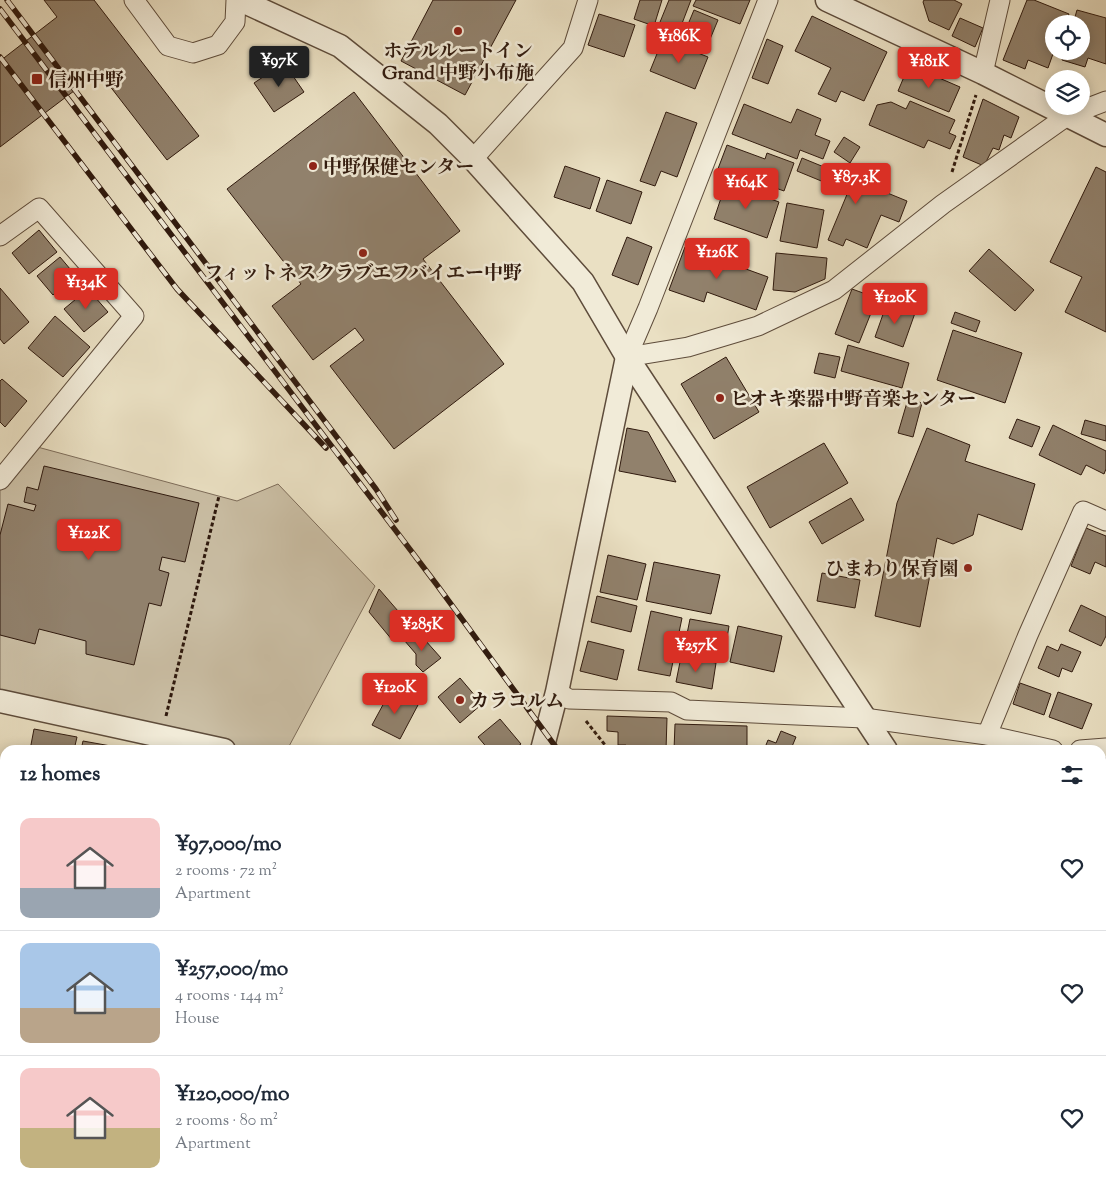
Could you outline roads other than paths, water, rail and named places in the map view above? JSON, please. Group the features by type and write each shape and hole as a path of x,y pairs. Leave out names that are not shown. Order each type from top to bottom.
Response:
{"street":[{"path":"134,0 168,46 193,53 218,45 235,22 236,0"},
{"path":"240,0 340,46 438,124 473,159 583,282 627,357 883,745"},
{"path":"473,159 572,48 588,0"},
{"path":"544,745 563,696 627,357 648,308 768,0"},
{"path":"827,0 983,73 1106,135"},
{"path":"983,73 1000,0"},
{"path":"627,357 688,347 758,326 834,290 943,204 1067,116 1106,101"},
{"path":"0,236 39,208 134,316 0,480"},
{"path":"987,735 1028,635 1083,511 1106,521"},
{"path":"563,696 671,702 687,710 864,718 987,735 1031,745"},
{"path":"1,705 202,745"}],"railway":[{"path":"7,0 376,489 396,520"},
{"path":"0,9 437,585 554,745"},
{"path":"0,57 177,289 326,448"}],"place":[{"name":"ホテルルートイン Grand 中野小布施","path":"458,31"},
{"name":"信州中野","path":"37,79"},
{"name":"中野保健センター","path":"313,166"},
{"name":"フィットネスクラブエフバイエー中野","path":"363,253"},
{"name":"ヒオキ楽器中野音楽センター","path":"720,398"},
{"name":"ひまわり保育園","path":"968,568"},
{"name":"カラコルム","path":"460,700"}]}
